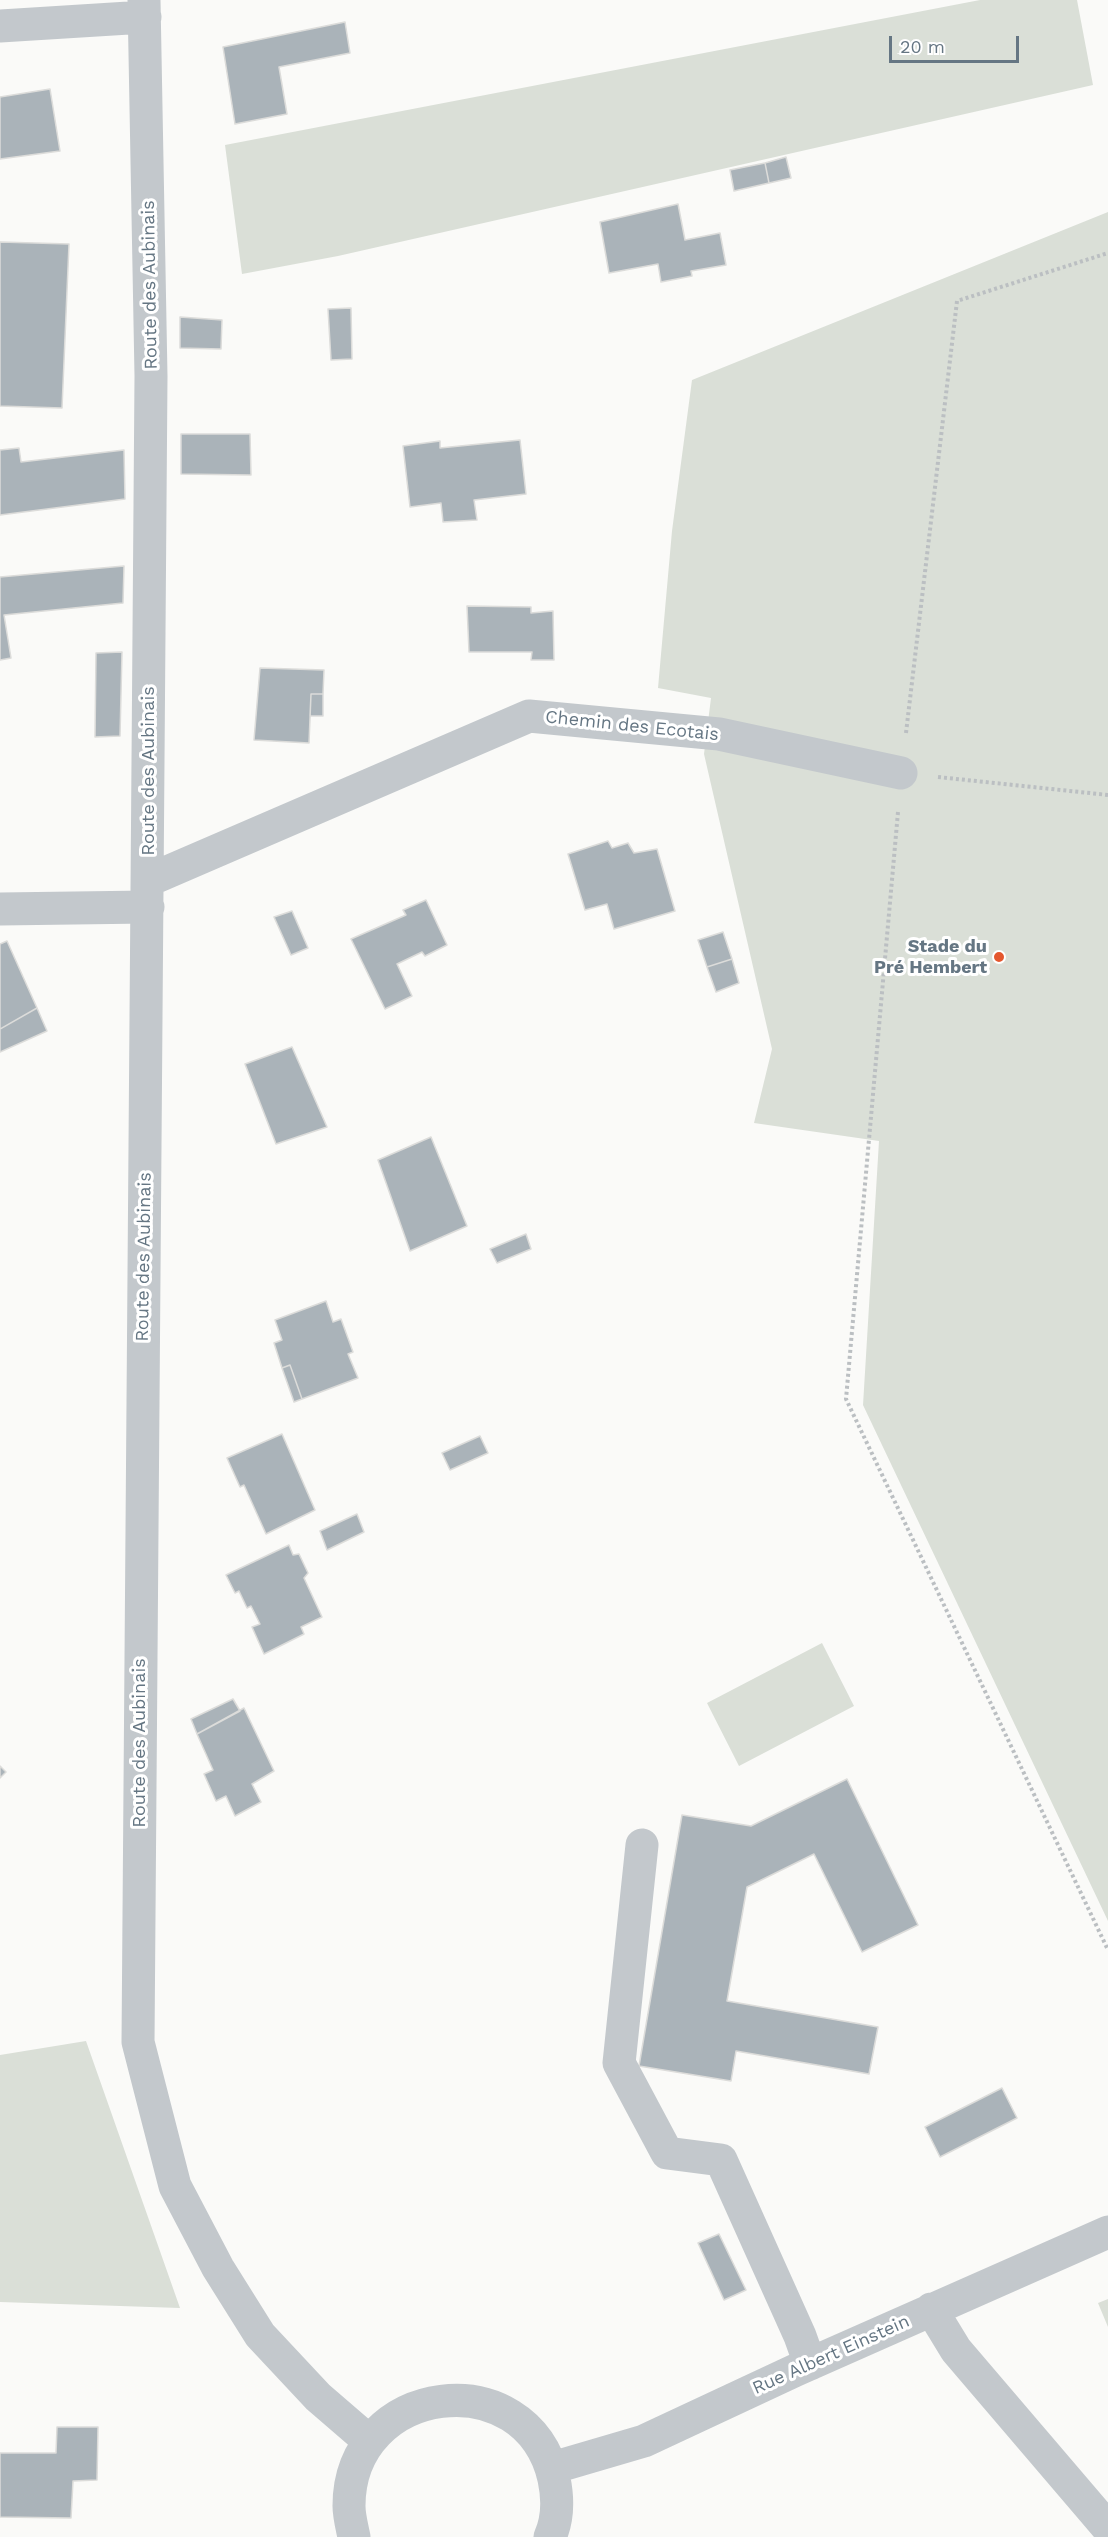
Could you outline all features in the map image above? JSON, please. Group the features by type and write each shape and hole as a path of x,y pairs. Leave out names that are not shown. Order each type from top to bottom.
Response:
{"street":[{"path":"0,26 145,8"},
{"name":"Route des Aubinais","path":"145,8 151,376 149,894 141,1472 138,2042 175,2186 218,2268 260,2335 318,2397 369,2441"},
{"name":"Chemin des Ecotais","path":"149,894 364,785 529,716 718,734 901,773"},
{"path":"0,909 149,894"},
{"path":"642,1845 619,2062 667,2153 721,2160 800,2336 810,2364"},
{"name":"Rue Albert Einstein","path":"552,2468 644,2441 931,2309 1108,2232"},
{"path":"931,2309 956,2350 1108,2528"},
{"path":"354,2537 348,2507 351,2481 358,2459 369,2441 394,2417 415,2406 448,2399 476,2401 503,2411 523,2425 543,2449 552,2468 557,2493 555,2525 550,2537"}],"path":[{"path":"1108,253 957,301 901,773 846,1399 1108,1950"},
{"path":"901,773 1108,795"}],"shaded area":[{"path":"980,0 1077,0 1093,85 338,256 242,274 225,145"},
{"name":"Stade du Pré Hembert","path":"1108,212 1108,1921 863,1405 879,1141 754,1123 772,1049 704,754 711,698 658,688 672,531 692,380"},
{"path":"822,1643 854,1706 739,1766 707,1703"},
{"path":"86,2041 180,2308 0,2302 0,2055"},
{"path":"1108,2299 1108,2327 1098,2303"}],"building":[{"path":"345,22 350,53 279,67 287,114 235,124 223,47"},
{"path":"50,89 60,151 0,159 0,97"},
{"path":"786,157 791,178 769,183 765,163"},
{"path":"765,163 769,183 734,191 730,170"},
{"path":"678,204 685,240 720,233 726,265 691,271 692,276 661,282 658,264 609,273 600,222"},
{"path":"0,242 69,244 62,408 0,406"},
{"path":"351,308 352,359 331,360 328,309"},
{"path":"180,317 222,320 221,349 180,348"},
{"path":"181,434 250,434 251,475 181,474"},
{"path":"520,440 526,494 474,500 477,520 443,522 441,503 410,507 403,446 440,441 440,448"},
{"path":"19,448 21,462 124,450 125,499 0,515 0,450"},
{"path":"124,566 123,603 4,615 11,658 0,660 0,577"},
{"path":"467,606 531,607 531,613 553,611 554,660 531,660 532,652 469,652"},
{"path":"122,652 120,736 95,737 96,653"},
{"path":"260,668 324,670 323,694 311,694 309,743 254,740"},
{"path":"311,694 323,694 323,716 310,716"},
{"path":"608,841 612,848 628,843 634,853 657,849 675,911 614,929 607,904 585,910 568,854"},
{"path":"426,900 447,945 425,956 422,952 397,964 412,996 385,1009 351,939 406,915 403,910"},
{"path":"292,911 308,948 291,955 274,917"},
{"path":"723,932 732,959 707,967 698,940"},
{"path":"7,941 37,1008 0,1029 0,944"},
{"path":"732,959 739,983 716,992 707,967"},
{"path":"37,1008 47,1031 0,1052 0,1029"},
{"path":"292,1047 327,1127 276,1144 245,1064"},
{"path":"431,1137 467,1226 410,1251 378,1160"},
{"path":"526,1234 531,1249 497,1263 490,1249"},
{"path":"326,1301 333,1322 341,1319 353,1352 348,1354 358,1378 302,1399 290,1365 282,1368 274,1343 282,1340 275,1320"},
{"path":"290,1365 302,1399 294,1402 282,1368"},
{"path":"282,1434 315,1510 266,1534 244,1485 240,1487 227,1458"},
{"path":"480,1436 488,1453 450,1470 442,1453"},
{"path":"357,1514 364,1532 327,1550 320,1531"},
{"path":"289,1545 293,1555 299,1554 308,1573 304,1578 322,1617 301,1627 304,1634 264,1654 252,1627 260,1624 251,1606 247,1608 239,1591 235,1593 226,1575"},
{"path":"233,1699 240,1711 197,1734 191,1719"},
{"path":"244,1708 274,1771 252,1784 261,1802 235,1816 226,1796 216,1801 204,1774 213,1770 197,1734"},
{"path":"0,1766 6,1772 0,1778"},
{"path":"847,1779 918,1925 862,1952 814,1854 747,1887 727,2001 878,2027 869,2074 736,2051 731,2081 639,2066 682,1815 751,1826"},
{"path":"1002,2088 1017,2118 940,2157 925,2127"},
{"path":"719,2234 746,2290 724,2300 698,2243"},
{"path":"57,2427 98,2427 97,2480 73,2481 71,2518 0,2517 0,2453 56,2453"}],"place":[{"name":"Stade du Pré Hembert","path":"999,957"}]}
